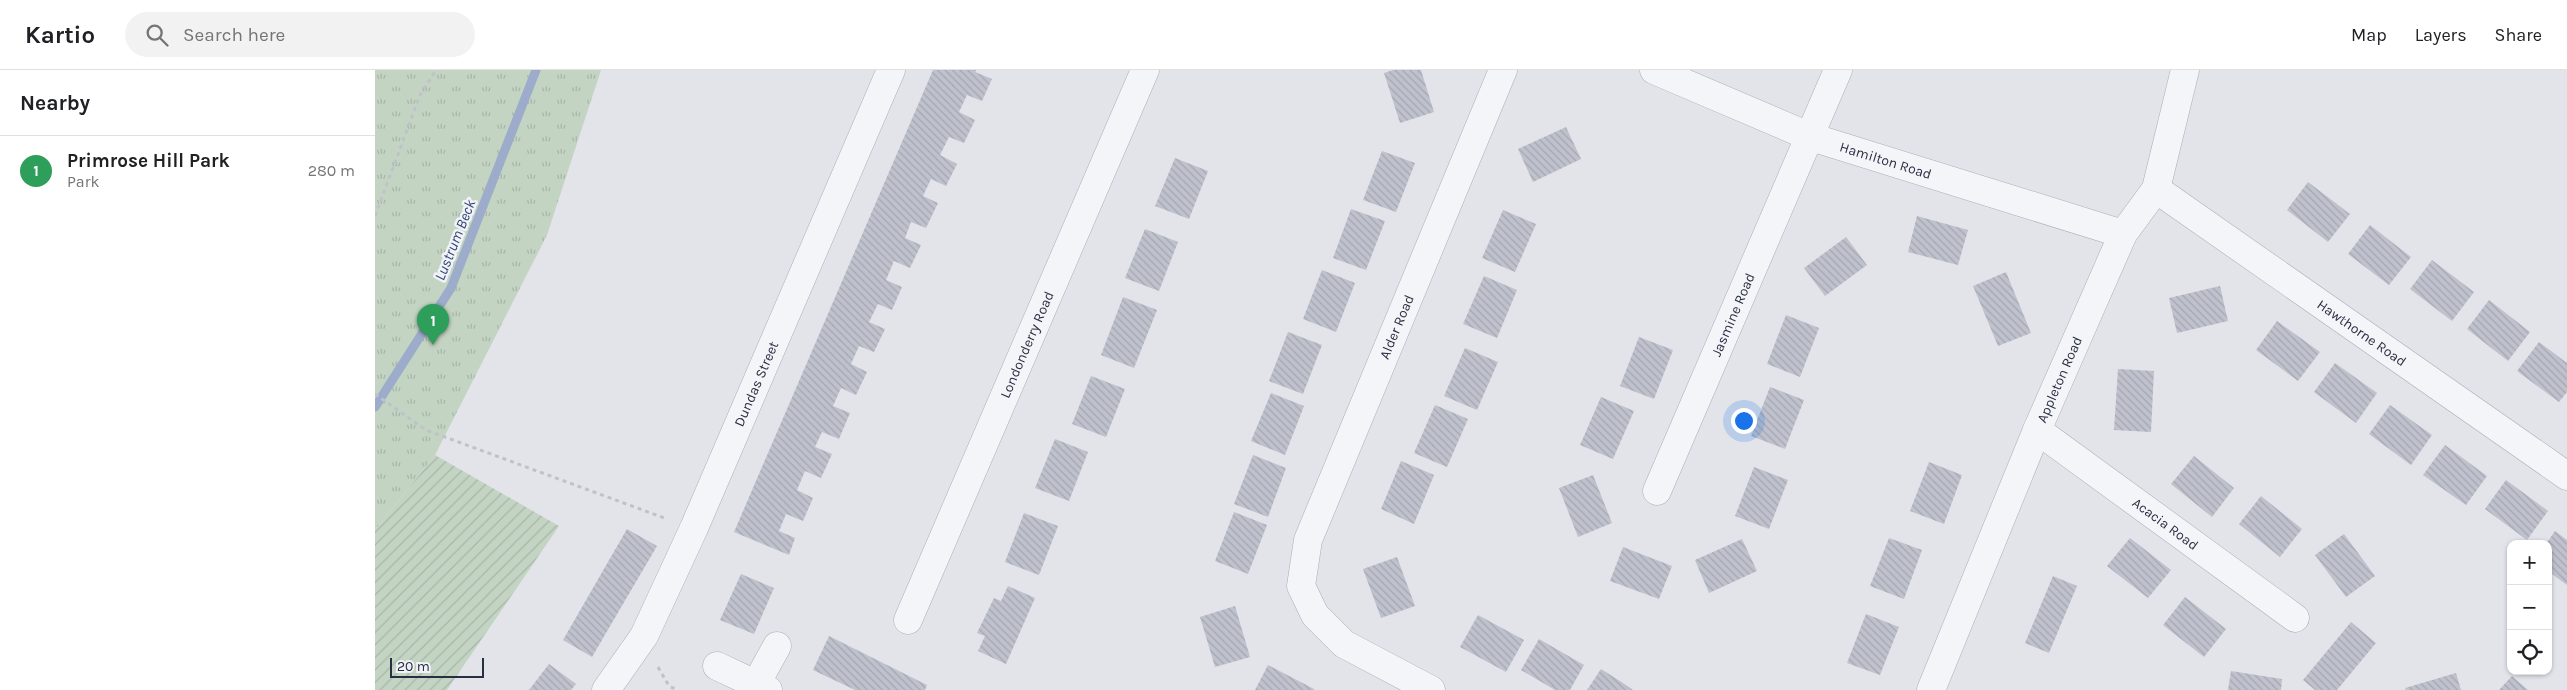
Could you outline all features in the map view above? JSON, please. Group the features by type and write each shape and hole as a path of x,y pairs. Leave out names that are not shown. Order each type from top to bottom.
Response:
{"street":[{"name":"Dundas Street","path":"606,690 644,636 694,528 891,70"},
{"name":"Londonderry Road","path":"908,620 1145,70"},
{"name":"Alder Road","path":"1431,690 1344,644 1315,615 1301,586 1308,540 1503,70"},
{"name":"Hamilton Road","path":"1655,70 1811,137 2123,234"},
{"name":"Jasmine Road","path":"1657,491 1811,137 1838,70"},
{"name":"Appleton Road","path":"1931,690 2037,430 2123,234 2156,189 2185,70"},
{"name":"Hawthorne Road","path":"2156,189 2567,476"},
{"name":"Acacia Road","path":"2037,430 2295,618"},
{"path":"717,666 762,687 777,646"}],"path":[{"path":"375,216 420,95 436,70"},
{"path":"375,394 426,430 694,528"}],"green space":[{"path":"375,70 601,70 547,235 435,455 375,530"},
{"path":"435,455 559,526 447,690 375,690 375,530"}],"building":[{"path":"933,70 976,70 975,72 992,79 982,101 967,95 959,112 975,120 964,143 949,137 940,155 957,164 946,186 931,179 923,196 938,203 926,228 911,222 905,238 921,245 910,268 894,261 886,280 902,287 892,310 878,304 869,322 885,329 874,352 859,346 851,364 867,372 856,395 841,388 833,406 850,413 839,439 822,432 815,447 832,454 821,478 805,471 797,490 813,498 803,521 786,514 779,531 795,538 789,555 734,532"},
{"path":"1393,70 1421,70 1434,112 1400,123 1384,73"},
{"path":"1566,127 1581,159 1533,182 1518,149"},
{"path":"1382,151 1415,163 1396,212 1363,200"},
{"path":"1175,158 1208,171 1189,219 1155,206"},
{"path":"2308,182 2350,214 2328,242 2287,210"},
{"path":"1351,209 1385,221 1366,270 1333,258"},
{"path":"1503,210 1536,224 1515,272 1482,258"},
{"path":"1917,216 1968,230 1958,265 1908,252"},
{"path":"2370,225 2411,257 2389,285 2348,254"},
{"path":"1145,229 1178,242 1159,291 1125,278"},
{"path":"1846,237 1867,265 1825,296 1804,268"},
{"path":"2432,260 2474,292 2452,321 2410,289"},
{"path":"1322,270 1355,283 1336,332 1303,319"},
{"path":"2006,272 2031,333 1998,346 1973,286"},
{"path":"1484,276 1517,290 1497,338 1463,324"},
{"path":"2220,286 2228,321 2177,333 2169,298"},
{"path":"1123,297 1157,310 1134,368 1101,355"},
{"path":"2489,300 2530,332 2508,361 2467,329"},
{"path":"1786,315 1819,328 1800,377 1767,364"},
{"path":"2277,321 2320,352 2298,381 2256,350"},
{"path":"1288,332 1322,345 1303,394 1269,381"},
{"path":"1639,337 1673,350 1654,399 1620,386"},
{"path":"2539,342 2567,363 2567,392 2559,402 2517,371"},
{"path":"1465,348 1498,362 1477,410 1444,396"},
{"path":"2335,363 2377,393 2356,423 2314,392"},
{"path":"2118,369 2154,371 2151,432 2114,430"},
{"path":"1091,376 1125,389 1106,437 1072,424"},
{"path":"1770,387 1804,400 1785,449 1751,436"},
{"path":"1271,393 1304,406 1285,455 1251,441"},
{"path":"1601,397 1634,411 1613,459 1580,445"},
{"path":"1435,405 1468,419 1447,467 1414,453"},
{"path":"2390,405 2432,435 2411,465 2369,434"},
{"path":"1055,439 1088,452 1069,501 1035,488"},
{"path":"2445,445 2487,476 2466,505 2423,475"},
{"path":"1253,455 1286,468 1268,517 1234,504"},
{"path":"2194,456 2234,488 2212,517 2171,484"},
{"path":"1401,461 1434,475 1414,524 1381,509"},
{"path":"1929,462 1962,475 1944,524 1910,511"},
{"path":"1754,467 1788,480 1769,529 1735,516"},
{"path":"1593,475 1612,523 1578,537 1559,488"},
{"path":"2506,480 2548,511 2527,540 2485,509"},
{"path":"2261,496 2302,529 2280,557 2239,524"},
{"path":"1234,512 1267,525 1248,574 1215,561"},
{"path":"1024,513 1058,526 1039,575 1005,562"},
{"path":"627,529 657,546 592,657 563,640"},
{"path":"2555,531 2567,540 2567,585 2552,574 2552,540 2549,540"},
{"path":"2344,534 2375,576 2346,597 2315,555"},
{"path":"1889,538 1922,550 1904,599 1870,586"},
{"path":"2130,538 2171,570 2148,598 2107,566"},
{"path":"1742,539 1757,571 1709,593 1695,560"},
{"path":"1623,547 1672,566 1659,599 1610,581"},
{"path":"1397,557 1415,606 1381,618 1363,569"},
{"path":"741,574 774,588 754,634 720,620"},
{"path":"2053,576 2077,586 2049,653 2025,643"},
{"path":"1008,586 1035,598 1006,664 978,651 985,636 977,633 994,598 1001,601"},
{"path":"2185,597 2226,629 2204,657 2163,625"},
{"path":"1235,606 1250,657 1215,667 1200,617"},
{"path":"1866,614 1899,627 1880,675 1847,663"},
{"path":"1478,615 1524,640 1506,672 1460,647"},
{"path":"2351,622 2376,643 2337,690 2315,690 2303,680"},
{"path":"829,636 927,685 925,690 855,690 813,670"},
{"path":"1539,639 1584,665 1570,690 1555,690 1521,670"},
{"path":"549,664 576,684 571,690 529,690"},
{"path":"1268,665 1314,689 1314,690 1255,690"},
{"path":"1601,669 1623,683 1633,690 1587,690"},
{"path":"2231,671 2282,679 2281,690 2228,690"},
{"path":"2456,673 2461,690 2406,690 2405,688"},
{"path":"2512,676 2528,690 2499,690"}],"waterway":[{"name":"Lustrum Beck","path":"375,407 451,288 536,70"}],"place":[{"name":"Primrose Hill Park","path":"433,345"}]}
